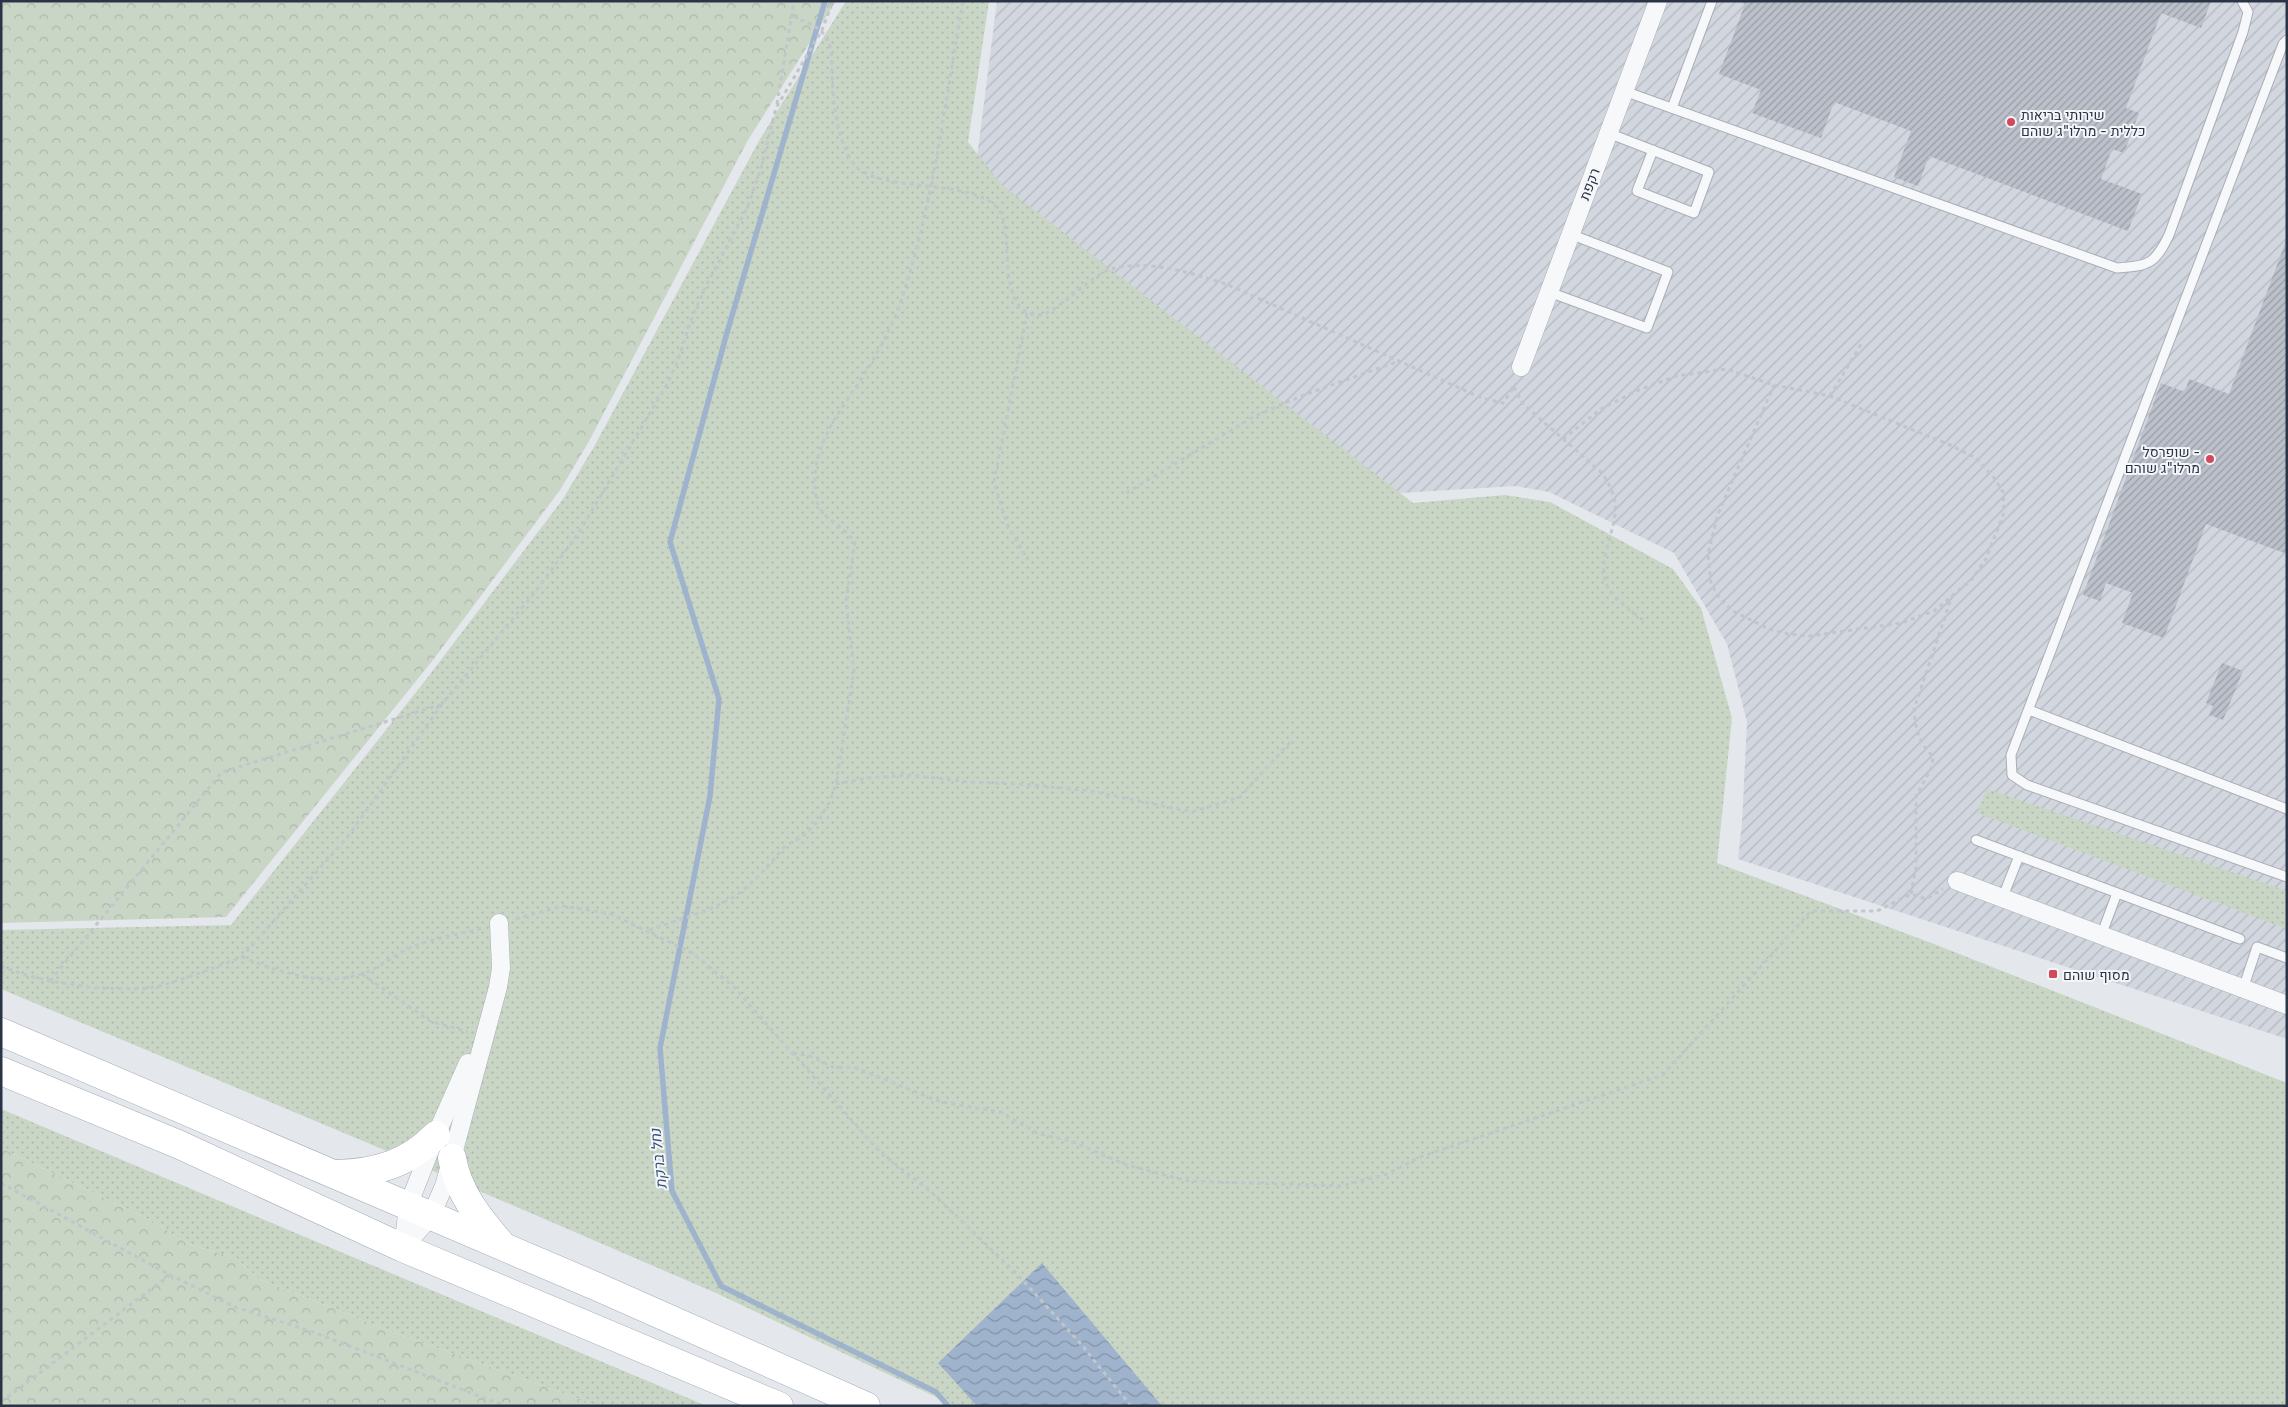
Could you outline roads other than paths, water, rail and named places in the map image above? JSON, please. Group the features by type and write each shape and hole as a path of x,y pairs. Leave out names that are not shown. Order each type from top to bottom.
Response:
{"main road":[{"path":"1,1032 504,1247 866,1406"},
{"path":"1,1072 180,1145 403,1248 779,1406"},
{"path":"333,1174 370,1172 393,1165 412,1156 436,1135"},
{"path":"452,1158 454,1172 464,1196 504,1247"}],"street":[{"name":"רקפת","path":"1521,367 1658,1"},
{"path":"1956,882 2287,1005"},
{"path":"403,1248 419,1211 444,1186 492,1010 501,968 499,923"},
{"path":"403,1248 419,1211 436,1135 492,1010"}],"lane":[{"path":"1672,108 1712,1"},
{"path":"1624,92 2117,268 2138,267 2151,263 2159,255 2169,235 2243,32 2248,12 2242,1"},
{"path":"2287,40 2283,44 2011,755 2012,774 2027,786 2287,877"},
{"path":"1608,133 1653,150 1710,172 1694,213 1637,191 1653,150"},
{"path":"1549,292 1647,328 1668,272 1570,234"},
{"path":"2029,710 2287,809"},
{"path":"1976,840 2240,939"},
{"path":"2002,899 2019,856"},
{"path":"2101,936 2117,893"},
{"path":"2243,989 2257,947 2287,958"}],"water":[{"path":"1042,1263 1162,1406 977,1406 938,1363"}],"waterway":[{"name":"נחל ברקת","path":"825,1 726,336 670,542 719,699 710,796 660,1048 672,1191 721,1286 936,1392 948,1406"}],"place":[{"name":"שירותי בריאות כללית - מרלו\"ג שוהם","path":"2011,122"},
{"name":"שופרסל - מרלו\"ג שוהם","path":"2210,459"},
{"name":"מסוף שוהם","path":"2053,974"}]}
